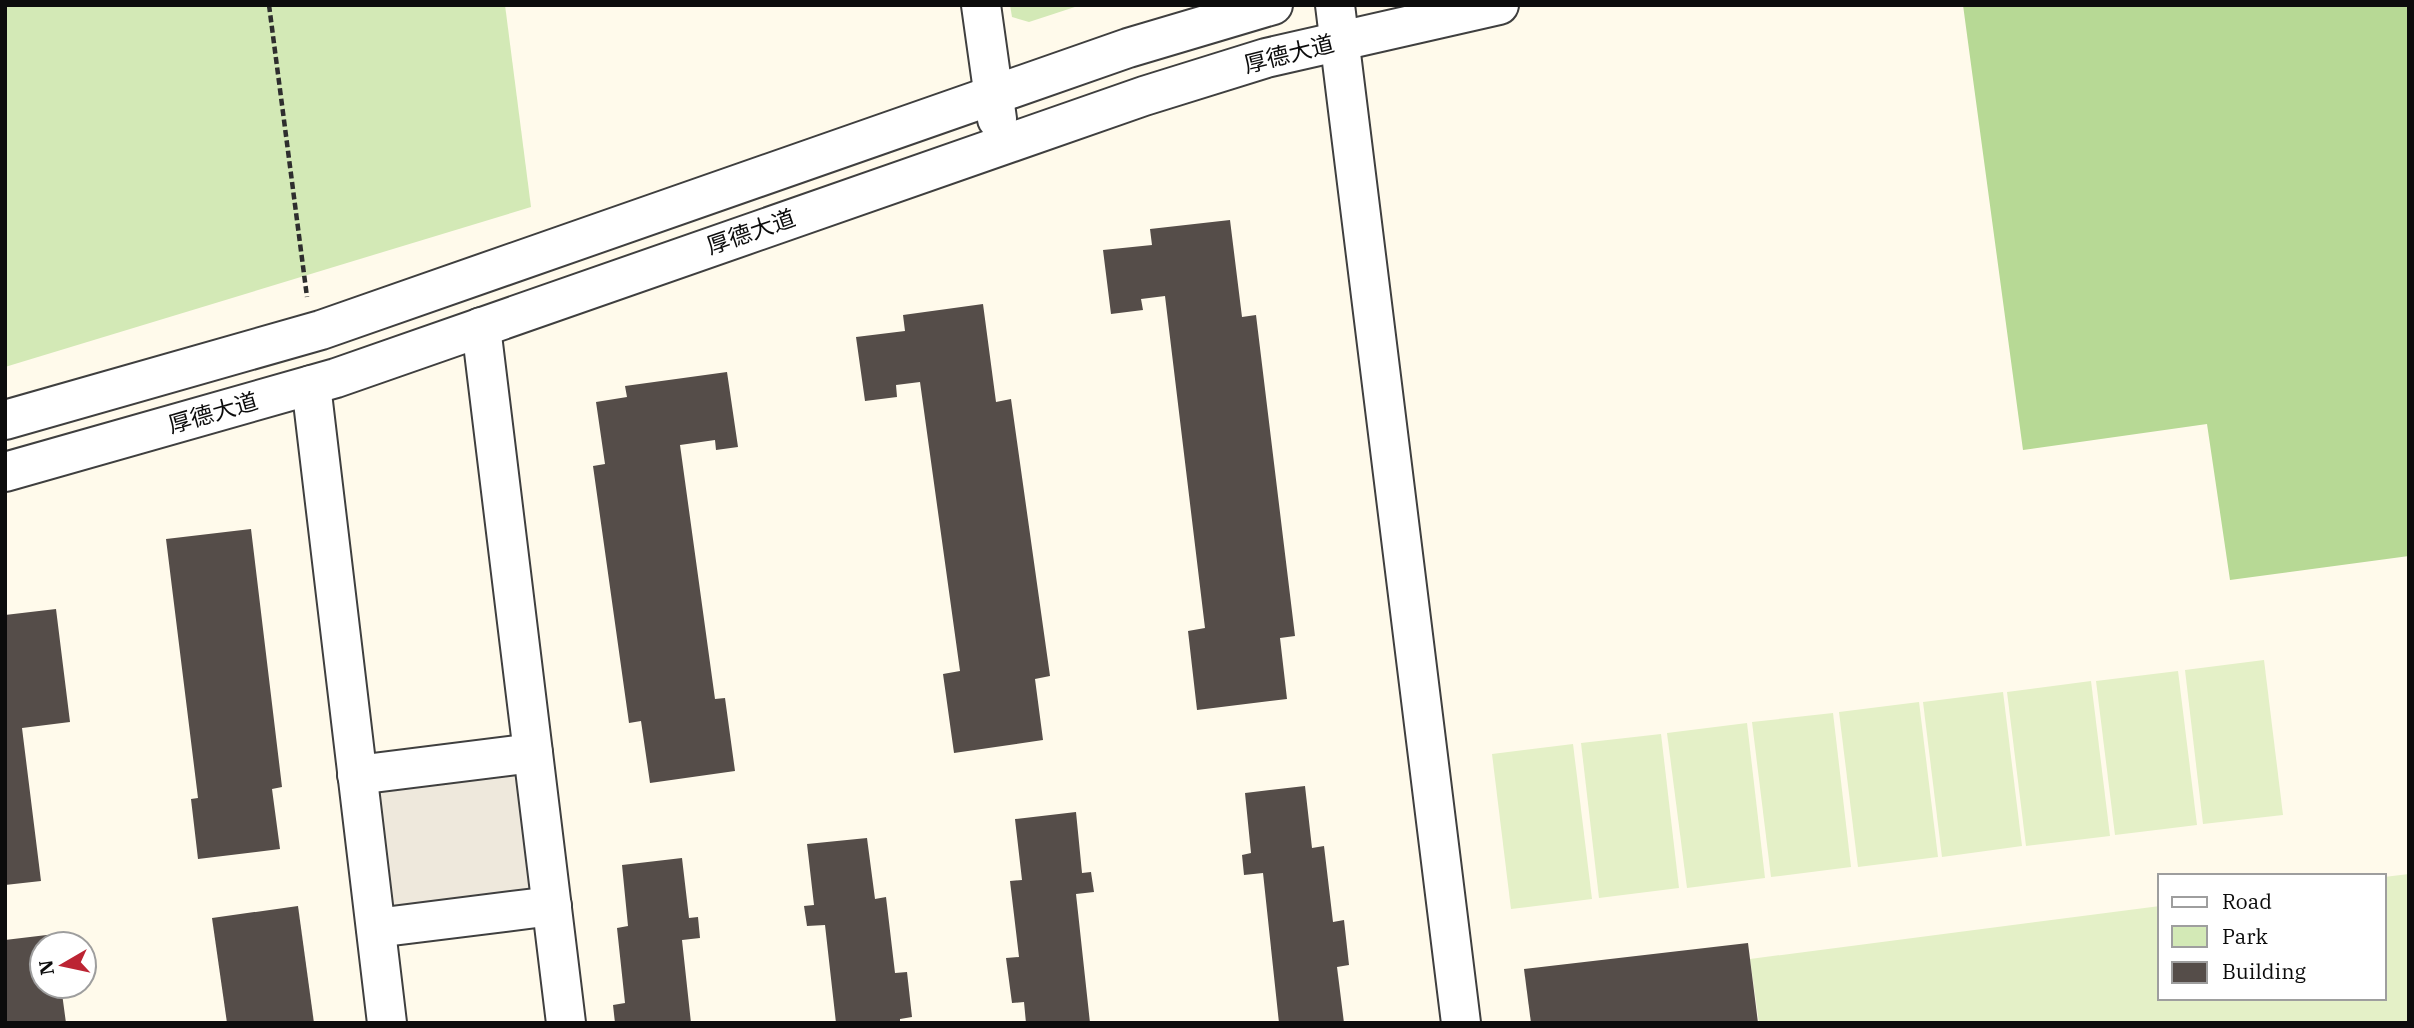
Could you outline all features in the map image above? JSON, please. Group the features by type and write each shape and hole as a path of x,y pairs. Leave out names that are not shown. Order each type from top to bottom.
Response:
{"lane":[{"path":"981,5 1001,145"},
{"path":"5,420 311,333 1128,48 1273,5"},
{"name":"厚德大道","path":"5,472 311,385 1001,145 1266,58 1337,23 1499,5"},
{"path":"1337,23 1461,1023"},
{"path":"481,327 566,1023"},
{"path":"311,385 387,1023"},
{"path":"357,775 533,753"},
{"path":"376,928 552,906"}],"path":[{"path":"269,5 311,333"}],"green space":[{"path":"5,5 505,5 531,207 5,367"},
{"path":"1010,5 1081,5 1029,22 1012,17"},
{"path":"1963,5 2409,5 2409,556 2230,580 2207,424 2023,450"},
{"path":"2264,660 2283,815 2203,824 2185,670"},
{"path":"2178,671 2197,825 2115,835 2096,681"},
{"path":"2091,681 2110,836 2026,846 2007,692"},
{"path":"2003,692 2022,846 1942,857 1923,702"},
{"path":"1919,702 1938,857 1858,867 1839,712"},
{"path":"1833,713 1851,867 1771,877 1752,722"},
{"path":"1747,723 1765,878 1687,888 1667,733"},
{"path":"1661,734 1679,888 1599,898 1581,743"},
{"path":"1573,744 1592,899 1511,909 1492,754"},
{"path":"2409,874 2409,1023 1759,1023 1750,959 2158,906 2158,1000 2386,1000 2386,877"}],"shaded area":[{"path":"533,753 552,906 376,928 357,775"}],"building":[{"path":"1230,220 1242,317 1256,315 1295,636 1280,638 1287,699 1197,710 1188,631 1205,628 1165,296 1141,299 1143,310 1111,314 1103,250 1152,245 1150,229"},
{"path":"983,304 996,402 1011,399 1050,676 1035,679 1043,740 954,753 943,674 960,671 920,382 896,385 897,397 865,401 856,337 905,331 903,315"},
{"path":"727,372 738,447 716,450 715,440 680,445 715,699 725,698 735,771 650,783 641,721 629,723 593,466 605,464 596,402 627,397 625,386"},
{"path":"251,529 282,787 272,789 280,849 198,859 191,799 198,798 166,539"},
{"path":"56,609 70,722 22,728 41,881 5,885 5,615"},
{"path":"1305,786 1312,848 1324,846 1333,922 1344,920 1349,965 1337,967 1344,1023 1279,1023 1263,873 1244,875 1242,855 1251,853 1245,793"},
{"path":"1076,812 1082,873 1091,872 1094,892 1076,894 1090,1023 1026,1023 1024,1002 1012,1003 1006,958 1019,957 1010,881 1022,880 1015,819"},
{"path":"867,838 875,899 886,897 895,973 907,972 912,1017 900,1019 900,1023 836,1023 825,925 807,926 804,906 814,905 807,844"},
{"path":"682,858 689,918 698,917 700,938 682,940 691,1023 615,1023 613,1005 625,1003 617,928 628,926 622,865"},
{"path":"298,906 314,1023 227,1023 212,918"},
{"path":"28,937 28,1000 63,1000 66,1023 5,1023 5,940"},
{"path":"1748,943 1758,1023 1531,1023 1524,969"}]}
